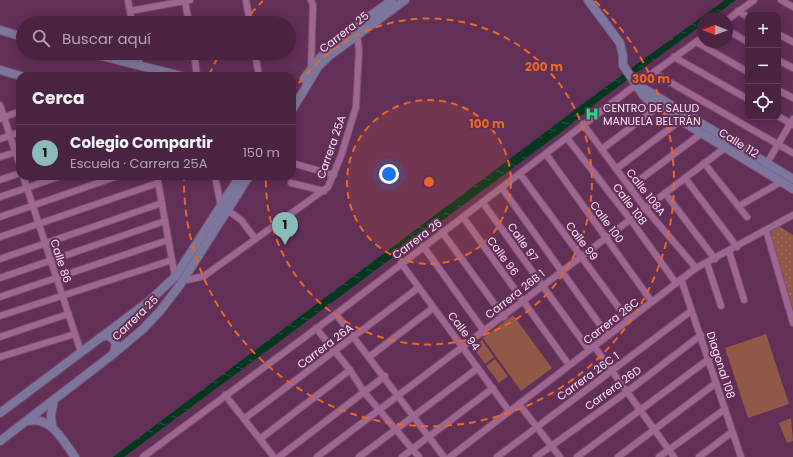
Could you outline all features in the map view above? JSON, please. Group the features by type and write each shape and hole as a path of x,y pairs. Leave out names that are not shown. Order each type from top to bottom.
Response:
{"main road":[{"name":"Carrera 25","path":"296,92 311,68 329,47 392,0"},
{"name":"Carrera 25","path":"296,103 318,67 329,56 405,0"},
{"name":"Calle 112","path":"588,0 620,43 623,56 623,65 643,95 658,107 793,189"},
{"path":"1,33 16,36"},
{"path":"117,60 157,72"},
{"path":"0,70 16,75"},
{"name":"Calle 112","path":"636,83 793,179"},
{"name":"Carrera 25","path":"0,441 112,355 143,328 172,297 183,281 224,209 238,180"},
{"name":"Carrera 25","path":"0,413 148,302 175,277 246,180"},
{"path":"98,338 104,336 113,339 116,348 112,355"},
{"path":"54,400 50,415 52,426 76,457"},
{"path":"25,422 36,420 52,426"}],"street":[{"path":"128,0 131,16"},
{"path":"130,11 164,2 188,0 189,16"},
{"path":"246,0 249,16"},
{"path":"733,16 754,0"},
{"path":"781,0 793,7"},
{"path":"311,68 312,1"},
{"path":"738,12 745,16"},
{"path":"733,33 745,40"},
{"name":"Carrera 25A","path":"183,281 204,276 324,191 334,175 356,107 359,56 357,35"},
{"path":"781,36 793,42"},
{"path":"696,42 745,70"},
{"name":"Carrera 26","path":"143,457 336,314 423,246 483,203 636,83 696,42"},
{"path":"674,57 745,97"},
{"path":"139,60 140,66"},
{"path":"195,60 196,72"},
{"path":"256,60 258,72"},
{"path":"781,62 793,68"},
{"path":"654,72 793,153"},
{"path":"781,92 793,98"},
{"path":"0,105 2,118 16,147"},
{"path":"602,149 658,107"},
{"path":"2,118 16,113"},
{"path":"767,163 792,122 781,117"},
{"path":"616,169 680,120"},
{"name":"Calle 108A","path":"584,124 645,208 696,268"},
{"path":"630,187 702,133"},
{"path":"0,139 16,134"},
{"name":"Calle 108","path":"567,138 678,281"},
{"name":"Carrera 26B 1","path":"317,457 464,348 542,286 726,147"},
{"path":"0,157 16,152"},
{"name":"Calle 100","path":"546,154 652,302"},
{"path":"704,163 747,217"},
{"path":"296,164 334,175"},
{"path":"0,180 16,174"},
{"name":"Calle 99","path":"520,174 628,320"},
{"path":"685,178 737,247"},
{"name":"Calle 86","path":"24,180 81,352"},
{"path":"0,197 50,180"},
{"path":"0,217 106,180"},
{"path":"0,238 155,180"},
{"path":"158,180 175,277"},
{"path":"216,180 224,209 242,220 254,237"},
{"path":"739,206 781,182"},
{"path":"291,183 324,191"},
{"path":"502,188 608,336"},
{"path":"665,193 716,258"},
{"path":"0,259 162,203"},
{"name":"Calle 97","path":"483,203 542,286 628,390 674,457"},
{"name":"Carrera 26C","path":"450,457 696,268 737,247 793,215"},
{"name":"Calle 96","path":"463,218 569,365"},
{"path":"0,278 165,221"},
{"path":"766,230 793,323"},
{"path":"442,232 504,317"},
{"path":"0,297 168,240"},
{"path":"423,246 484,331"},
{"path":"728,251 744,300"},
{"path":"0,316 172,260"},
{"name":"Calle 94","path":"402,263 418,288 464,348 509,411"},
{"path":"707,263 720,306"},
{"name":"Diagonal 108","path":"678,281 701,335 740,456"},
{"name":"Carrera 26A","path":"244,419 418,288"},
{"path":"369,356 433,308"},
{"name":"Carrera 26C 1","path":"496,457 612,372 691,311"},
{"path":"0,337 68,314"},
{"path":"336,314 385,376 444,457"},
{"path":"316,328 350,370 364,392 411,450 419,457"},
{"path":"0,357 75,334"},
{"name":"Carrera 26D","path":"536,457 701,335"},
{"path":"576,457 709,359"},
{"path":"359,457 478,368"},
{"path":"260,439 350,370"},
{"path":"279,457 385,376"},
{"path":"618,457 716,383"},
{"path":"402,457 493,388"},
{"path":"225,395 274,457"},
{"path":"519,404 560,457"},
{"path":"658,457 725,409"},
{"path":"699,457 732,432"}],"shaded area":[{"path":"776,224 793,235 793,323 766,230"},
{"path":"513,315 552,368 521,391 483,338"},
{"path":"766,334 789,404 748,418 725,348"},
{"path":"482,340 494,357 485,364 473,347"},
{"path":"495,359 508,376 499,383 486,366"},
{"path":"791,418 793,441 787,443 779,423"}],"water":[{"path":"725,0 736,0 719,12 709,12"},
{"path":"697,20 697,28 600,100 564,130 124,457 113,457 596,94"}],"place":[{"name":"CENTRO DE SALUD MANUELA BELTRÁN","path":"592,114"},
{"name":"Colegio Compartir","path":"285,245"}]}
